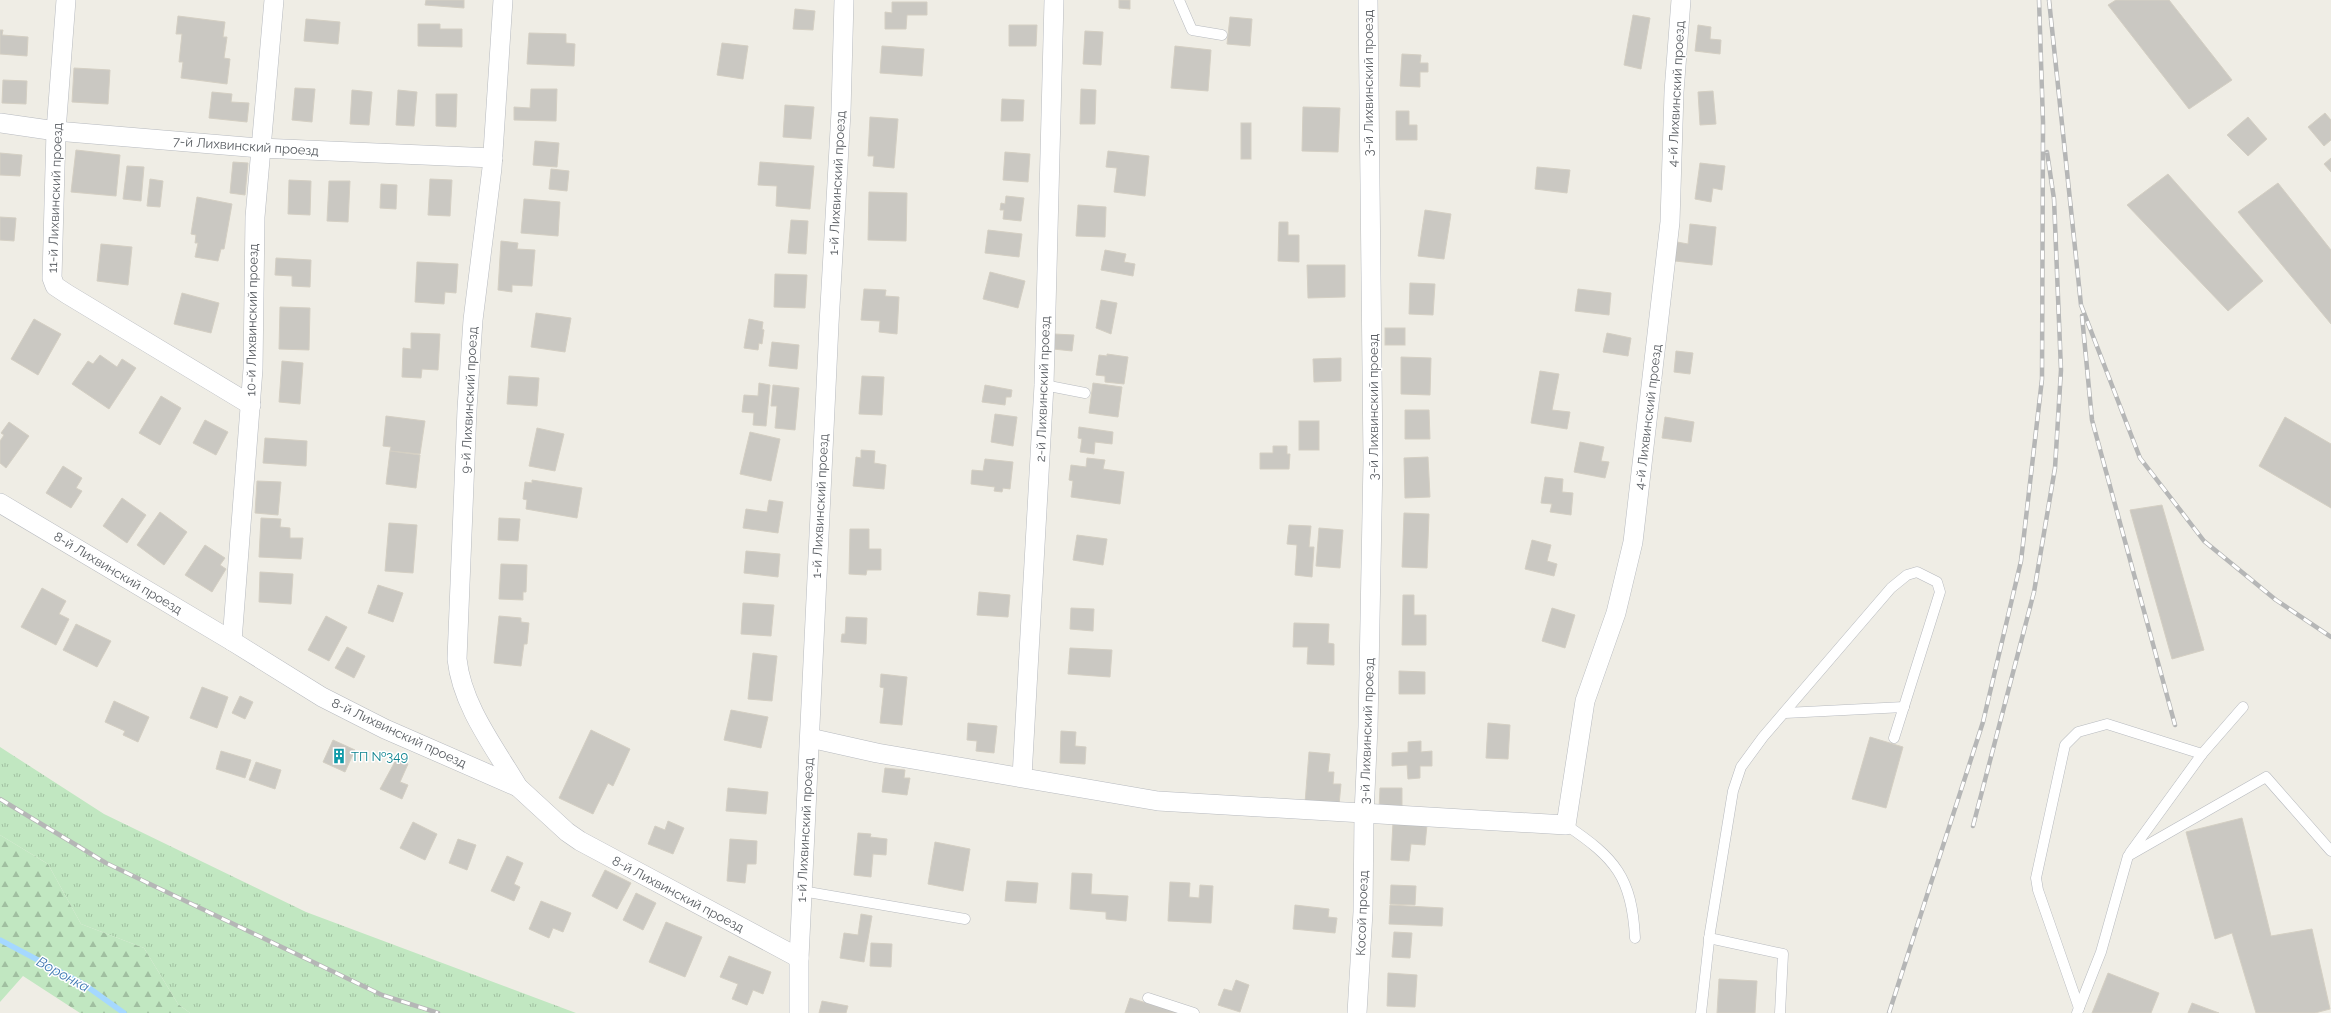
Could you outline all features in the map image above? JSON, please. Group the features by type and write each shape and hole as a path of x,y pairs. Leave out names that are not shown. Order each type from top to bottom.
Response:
{"street":[{"name":"11-й Лихвинский проезд","path":"66,0 56,131 52,278 55,286 251,405"},
{"name":"10-й Лихвинский проезд","path":"232,641 245,454 251,405 254,217 274,0"},
{"name":"9-й Лихвинский проезд","path":"503,0 492,158 473,320 467,402 457,659 460,679 466,697 518,787"},
{"name":"1-й Лихвинский проезд","path":"799,1013 799,958 828,324 841,112 844,0"},
{"name":"2-й Лихвинский проезд","path":"1022,777 1044,386 1054,0"},
{"name":"3-й Лихвинский проезд","path":"1364,814 1368,727 1373,460 1368,0"},
{"name":"4-й Лихвинский проезд","path":"1566,825 1585,701 1616,613 1633,542 1670,222 1674,92 1681,0"},
{"name":"7-й Лихвинский проезд","path":"0,123 56,131 260,148 492,158"},
{"name":"8-й Лихвинский проезд","path":"0,503 232,641 322,697 353,714 518,787 567,832 580,841 799,958"},
{"path":"810,738 877,753 1158,801 1566,825"},
{"name":"Косой проезд","path":"1357,1013 1363,912 1364,814"}],"lane":[{"path":"1179,0 1192,30 1222,35"},
{"path":"1044,386 1085,393"},
{"path":"1701,1013 1709,938 1737,779 1752,751 1891,588 1907,575 1917,572 1937,582 1940,592 1894,738"},
{"path":"1785,713 1904,707"},
{"path":"2078,1011 2102,952 2128,856 2202,754 2243,707"},
{"path":"2078,1011 2038,890 2036,878 2065,746 2078,732 2107,724 2202,754"},
{"path":"2128,856 2266,777 2331,851"},
{"path":"1566,825 1593,843 1609,859 1624,882 1633,908 1635,938"},
{"path":"802,891 965,919"},
{"path":"1709,938 1783,954 1780,1013"},
{"path":"1148,998 1194,1013"}],"green space":[{"path":"0,747 104,814 306,912 576,1013 190,1013 178,1004 144,948 81,924 48,864 0,835"},
{"path":"0,835 48,864 81,924 144,948 178,1004 190,1013 80,1013 23,976 0,1002"}],"building":[{"path":"426,0 464,0 464,8 425,5"},
{"path":"1119,0 1130,0 1130,9 1119,8"},
{"path":"2116,0 2169,0 2232,80 2189,109 2108,5"},
{"path":"892,2 927,2 927,15 907,15 906,29 885,29 885,12 892,13"},
{"path":"795,9 815,11 813,30 793,29"},
{"path":"1633,15 1650,18 1641,69 1624,65"},
{"path":"178,16 225,22 223,37 227,37 224,58 230,59 227,84 181,78 183,62 179,62 182,34 176,34"},
{"path":"1230,17 1252,19 1250,46 1227,44"},
{"path":"306,19 340,22 338,44 304,41"},
{"path":"418,24 440,24 440,29 462,29 462,47 418,46"},
{"path":"1009,25 1037,25 1036,46 1009,46"},
{"path":"1698,25 1711,27 1710,39 1721,40 1720,54 1695,51"},
{"path":"0,30 3,30 2,35 28,37 27,56 0,54"},
{"path":"1085,31 1103,32 1101,65 1083,64"},
{"path":"529,33 566,34 566,43 575,44 574,66 527,64"},
{"path":"722,43 748,46 743,79 717,75"},
{"path":"882,46 924,49 922,76 880,73"},
{"path":"1175,46 1211,50 1208,91 1171,88"},
{"path":"1402,54 1421,55 1420,63 1428,63 1428,72 1420,72 1420,87 1400,86"},
{"path":"74,68 110,70 108,104 72,102"},
{"path":"3,80 27,81 26,104 2,103"},
{"path":"295,88 315,89 312,122 292,120"},
{"path":"531,89 557,89 556,121 514,120 514,107 530,108"},
{"path":"1081,89 1096,90 1095,124 1080,124"},
{"path":"352,90 372,92 369,125 350,124"},
{"path":"398,90 417,92 414,126 396,125"},
{"path":"1713,91 1716,124 1700,125 1698,92"},
{"path":"212,92 232,94 231,102 249,103 247,122 209,118"},
{"path":"436,94 457,94 456,127 436,126"},
{"path":"1002,99 1024,100 1023,121 1001,121"},
{"path":"785,105 814,107 811,139 783,137"},
{"path":"1303,107 1340,108 1338,152 1302,151"},
{"path":"1396,111 1409,111 1409,125 1417,125 1417,140 1396,140"},
{"path":"2325,113 2331,120 2331,140 2324,146 2308,127"},
{"path":"870,117 898,119 894,168 873,166 874,156 868,156"},
{"path":"2248,117 2267,139 2248,156 2227,135"},
{"path":"1241,123 1251,123 1251,159 1241,159"},
{"path":"535,141 559,143 557,167 533,165"},
{"path":"76,150 120,155 116,196 71,192"},
{"path":"1108,151 1149,156 1145,196 1114,192 1117,168 1106,167"},
{"path":"1005,152 1030,154 1028,182 1003,180"},
{"path":"0,153 22,155 20,176 0,175"},
{"path":"2331,158 2331,172 2324,164"},
{"path":"233,162 248,163 245,195 230,193"},
{"path":"760,162 814,166 810,209 776,206 777,186 758,185"},
{"path":"1700,163 1725,166 1722,190 1713,188 1711,202 1695,199"},
{"path":"127,166 144,167 141,201 123,199"},
{"path":"1537,167 1570,170 1567,193 1535,189"},
{"path":"551,169 569,171 567,191 549,189"},
{"path":"2168,174 2263,281 2228,311 2127,205"},
{"path":"150,179 163,181 160,207 147,206"},
{"path":"430,179 452,180 450,216 428,215"},
{"path":"289,180 311,181 310,215 288,214"},
{"path":"329,181 350,181 348,222 327,221"},
{"path":"2278,183 2331,250 2331,324 2238,212"},
{"path":"381,184 397,185 396,209 380,208"},
{"path":"869,192 907,193 906,241 868,240"},
{"path":"1006,196 1024,198 1021,221 1003,219 1004,210 1000,210 1001,203 1005,204"},
{"path":"197,197 232,204 224,249 221,249 218,261 195,257 198,243 195,243 196,235 191,234"},
{"path":"524,199 560,202 558,236 521,233"},
{"path":"1078,205 1106,207 1105,237 1076,236"},
{"path":"1425,210 1451,214 1444,259 1418,256"},
{"path":"0,217 16,218 14,241 0,240"},
{"path":"791,220 808,221 806,254 788,253"},
{"path":"1279,222 1288,222 1288,235 1299,235 1299,262 1278,261"},
{"path":"1690,224 1716,227 1712,265 1675,261 1677,242 1688,244"},
{"path":"988,230 1022,234 1019,257 985,253"},
{"path":"501,241 518,243 517,249 535,250 532,286 512,285 512,292 498,290"},
{"path":"101,244 132,247 128,285 97,281"},
{"path":"1105,250 1126,254 1124,262 1135,264 1133,276 1101,270"},
{"path":"276,258 311,260 310,287 292,286 292,276 275,275"},
{"path":"417,262 458,264 456,293 445,292 444,304 415,302"},
{"path":"1307,265 1345,265 1345,297 1308,298"},
{"path":"990,272 1025,281 1018,308 983,299"},
{"path":"775,274 807,275 805,308 774,307"},
{"path":"1410,283 1435,284 1433,315 1409,314"},
{"path":"864,289 886,290 885,296 899,297 897,334 879,332 880,321 861,320"},
{"path":"1578,289 1611,293 1609,315 1575,311"},
{"path":"182,293 219,303 211,333 174,324"},
{"path":"1101,300 1117,303 1111,334 1096,328"},
{"path":"280,307 310,308 309,350 279,349"},
{"path":"536,313 571,318 565,352 531,347"},
{"path":"34,319 61,334 38,375 11,359"},
{"path":"749,319 763,322 762,329 764,330 762,344 759,343 758,350 744,348"},
{"path":"1385,328 1405,328 1405,345 1385,345"},
{"path":"411,333 440,334 438,370 422,369 421,378 402,377 403,348 411,349"},
{"path":"1607,333 1631,338 1628,356 1603,352"},
{"path":"1054,334 1074,335 1072,351 1053,349"},
{"path":"772,342 799,345 797,369 769,366"},
{"path":"1676,351 1693,353 1690,374 1674,372"},
{"path":"1107,354 1128,357 1124,384 1105,382 1105,376 1096,375 1099,355 1107,356"},
{"path":"100,355 117,367 122,359 136,368 109,409 72,384 88,361 93,364"},
{"path":"1401,357 1431,358 1430,395 1401,394"},
{"path":"1341,358 1341,381 1314,382 1313,359"},
{"path":"282,361 303,363 300,404 279,402"},
{"path":"1540,371 1559,374 1552,410 1570,412 1567,429 1531,423"},
{"path":"509,376 539,378 537,406 507,404"},
{"path":"862,376 884,377 882,415 859,414"},
{"path":"759,383 770,385 766,426 753,425 754,413 742,412 744,395 758,396"},
{"path":"1093,383 1122,387 1118,417 1089,413"},
{"path":"773,385 799,388 795,430 775,428 777,406 771,406"},
{"path":"985,385 1012,390 1011,397 1006,397 1005,405 982,402"},
{"path":"161,396 181,408 160,445 139,433"},
{"path":"1405,410 1429,410 1430,439 1405,439"},
{"path":"995,414 1017,417 1013,446 991,442"},
{"path":"386,416 425,421 420,454 390,451 391,447 383,446"},
{"path":"1665,417 1694,422 1691,442 1662,438"},
{"path":"2285,417 2331,444 2331,508 2259,466"},
{"path":"205,420 228,432 216,455 193,443"},
{"path":"1299,421 1319,421 1319,450 1299,450"},
{"path":"9,422 29,436 6,468 0,463 0,441 4,435 1,433"},
{"path":"1079,427 1113,432 1112,444 1095,442 1094,454 1080,452 1082,439 1078,438"},
{"path":"537,428 564,434 555,471 529,466"},
{"path":"750,432 780,439 771,481 740,474"},
{"path":"265,438 307,441 306,466 263,463"},
{"path":"1580,442 1604,447 1601,461 1609,462 1605,478 1574,472"},
{"path":"1273,446 1287,446 1287,454 1290,454 1289,469 1260,469 1260,453 1273,453"},
{"path":"861,450 875,451 874,463 886,465 884,489 853,486 856,457 861,458"},
{"path":"390,451 420,455 416,488 386,484"},
{"path":"1428,457 1430,497 1405,498 1404,458"},
{"path":"1087,458 1105,460 1103,469 1124,472 1120,504 1071,497 1073,481 1069,480 1071,465 1086,467"},
{"path":"985,459 1013,462 1010,489 1003,488 1002,492 994,491 995,487 971,484 972,470 983,471"},
{"path":"63,466 82,478 76,488 82,491 71,508 46,493"},
{"path":"1545,477 1563,479 1562,492 1573,493 1571,515 1550,512 1552,504 1541,503"},
{"path":"532,480 582,488 577,518 526,509 527,500 523,499 525,482 532,483"},
{"path":"257,481 281,482 278,515 255,513"},
{"path":"122,498 146,515 127,543 103,526"},
{"path":"769,500 783,502 778,533 743,528 746,509 767,512"},
{"path":"2162,505 2204,650 2172,659 2130,510"},
{"path":"160,512 187,532 164,565 137,545"},
{"path":"1404,513 1429,514 1427,568 1402,567"},
{"path":"261,518 281,519 280,527 290,528 290,538 303,538 301,559 259,557"},
{"path":"499,518 520,519 518,541 498,540"},
{"path":"389,523 417,525 413,573 385,571"},
{"path":"1289,525 1311,526 1309,547 1314,547 1312,577 1295,575 1297,545 1287,544"},
{"path":"1319,528 1343,530 1340,568 1316,566"},
{"path":"850,529 869,529 869,549 881,549 881,570 867,570 866,575 849,574"},
{"path":"1077,535 1107,539 1103,565 1073,560"},
{"path":"1532,540 1551,545 1547,561 1557,564 1554,576 1525,569"},
{"path":"205,545 225,558 220,565 226,569 212,592 185,575"},
{"path":"746,551 780,554 778,577 744,573"},
{"path":"501,564 527,565 526,592 523,592 523,600 499,599"},
{"path":"260,572 293,574 291,604 259,602"},
{"path":"378,585 403,593 393,622 368,613"},
{"path":"42,588 66,601 59,614 69,619 56,645 21,627"},
{"path":"979,592 1010,595 1008,617 977,615"},
{"path":"1403,595 1414,595 1414,615 1426,615 1426,645 1402,645"},
{"path":"743,603 774,605 771,636 741,634"},
{"path":"1071,608 1094,609 1093,631 1070,629"},
{"path":"1552,608 1575,615 1565,648 1542,641"},
{"path":"326,616 347,627 329,661 308,650"},
{"path":"499,616 521,618 521,622 529,623 527,644 524,644 521,666 494,663"},
{"path":"846,617 867,618 866,644 841,642 842,634 845,634"},
{"path":"1294,623 1329,624 1328,643 1334,644 1334,665 1307,664 1308,647 1293,647"},
{"path":"76,624 111,641 97,667 63,650"},
{"path":"347,647 365,656 354,678 335,668"},
{"path":"1070,648 1112,650 1110,677 1068,674"},
{"path":"753,653 777,656 772,701 748,699"},
{"path":"1399,671 1425,672 1425,694 1399,694"},
{"path":"881,674 907,677 902,725 880,723 884,688 880,687"},
{"path":"202,687 228,697 217,728 190,718"},
{"path":"240,696 253,702 245,719 232,713"},
{"path":"114,701 149,717 138,742 123,735 125,731 105,722"},
{"path":"731,710 768,717 761,748 724,740"},
{"path":"968,723 997,726 994,753 976,751 977,741 967,740"},
{"path":"1488,723 1510,725 1508,759 1486,758"},
{"path":"591,730 630,749 613,786 608,783 593,814 559,798"},
{"path":"1061,731 1076,732 1075,746 1086,747 1085,764 1060,763"},
{"path":"1870,737 1903,747 1886,808 1852,799"},
{"name":"ТП №349","path":"333,740 355,750 345,772 323,762"},
{"path":"1421,741 1421,752 1432,751 1432,766 1420,766 1420,778 1408,779 1407,765 1392,766 1392,753 1408,752 1408,742"},
{"path":"221,751 251,760 245,778 216,769"},
{"path":"1309,752 1330,754 1328,772 1334,772 1333,784 1341,784 1339,805 1305,803"},
{"path":"397,758 408,764 400,782 408,785 402,799 380,789"},
{"path":"256,762 281,770 275,789 249,780"},
{"path":"885,768 905,770 904,778 910,778 907,795 882,792"},
{"path":"728,788 768,792 766,814 726,811"},
{"path":"1380,788 1402,788 1402,809 1379,808"},
{"path":"2242,818 2271,936 2312,929 2330,1009 2315,1013 2256,1013 2232,933 2215,939 2186,832"},
{"path":"668,821 684,828 673,854 648,844 655,826 665,830"},
{"path":"413,822 437,834 425,860 400,848"},
{"path":"1393,822 1427,825 1425,845 1411,844 1409,861 1391,860"},
{"path":"858,833 871,834 870,837 887,839 886,855 873,854 871,877 854,875"},
{"path":"458,839 476,845 467,870 449,863"},
{"path":"730,839 757,841 756,864 747,864 745,883 727,881"},
{"path":"935,842 970,849 963,891 928,884"},
{"path":"507,856 523,863 514,884 520,887 514,901 491,891"},
{"path":"605,870 631,883 617,909 592,896"},
{"path":"1072,873 1092,874 1091,894 1128,896 1126,921 1106,919 1106,912 1070,909"},
{"path":"1007,881 1038,883 1036,903 1005,901"},
{"path":"1170,882 1190,883 1189,897 1199,898 1200,885 1213,886 1211,923 1168,921"},
{"path":"1391,885 1416,886 1415,905 1390,904"},
{"path":"636,893 656,903 643,930 623,920"},
{"path":"541,901 571,913 563,932 553,928 549,938 529,929"},
{"path":"1295,905 1329,909 1328,917 1337,918 1335,933 1293,929"},
{"path":"1390,905 1443,908 1442,926 1389,924"},
{"path":"861,914 872,916 864,962 840,958 844,933 858,935"},
{"path":"666,922 702,937 685,977 649,962"},
{"path":"1394,932 1412,933 1410,958 1392,957"},
{"path":"871,943 892,944 891,967 870,966"},
{"path":"729,956 771,972 763,994 753,990 747,1005 732,999 738,984 720,977"},
{"path":"1388,973 1417,975 1415,1007 1387,1006"},
{"path":"2108,973 2159,993 2151,1013 2092,1013"},
{"path":"1719,979 1757,981 1755,1013 1717,1013"},
{"path":"1236,980 1249,985 1240,1012 1218,1005 1224,989 1232,991"},
{"path":"1130,998 1179,1013 1125,1013"},
{"path":"822,1001 848,1006 846,1013 819,1013"},
{"path":"2192,1003 2219,1013 2188,1013"}],"waterway":[{"name":"Воронка","path":"0,940 85,985 124,1013"}],"railway":[{"path":"1889,1013 1983,722 2021,561 2042,379 2043,122 2039,0"},
{"path":"2049,0 2081,305 2140,458 2204,541 2276,600 2331,637"},
{"path":"1973,826 2034,592 2055,468 2061,370 2054,199 2047,152"},
{"path":"2082,316 2092,420 2175,725"},
{"path":"0,799 106,863 382,995 438,1013"}],"place":[{"name":"ТП №349","path":"339,756"}]}
